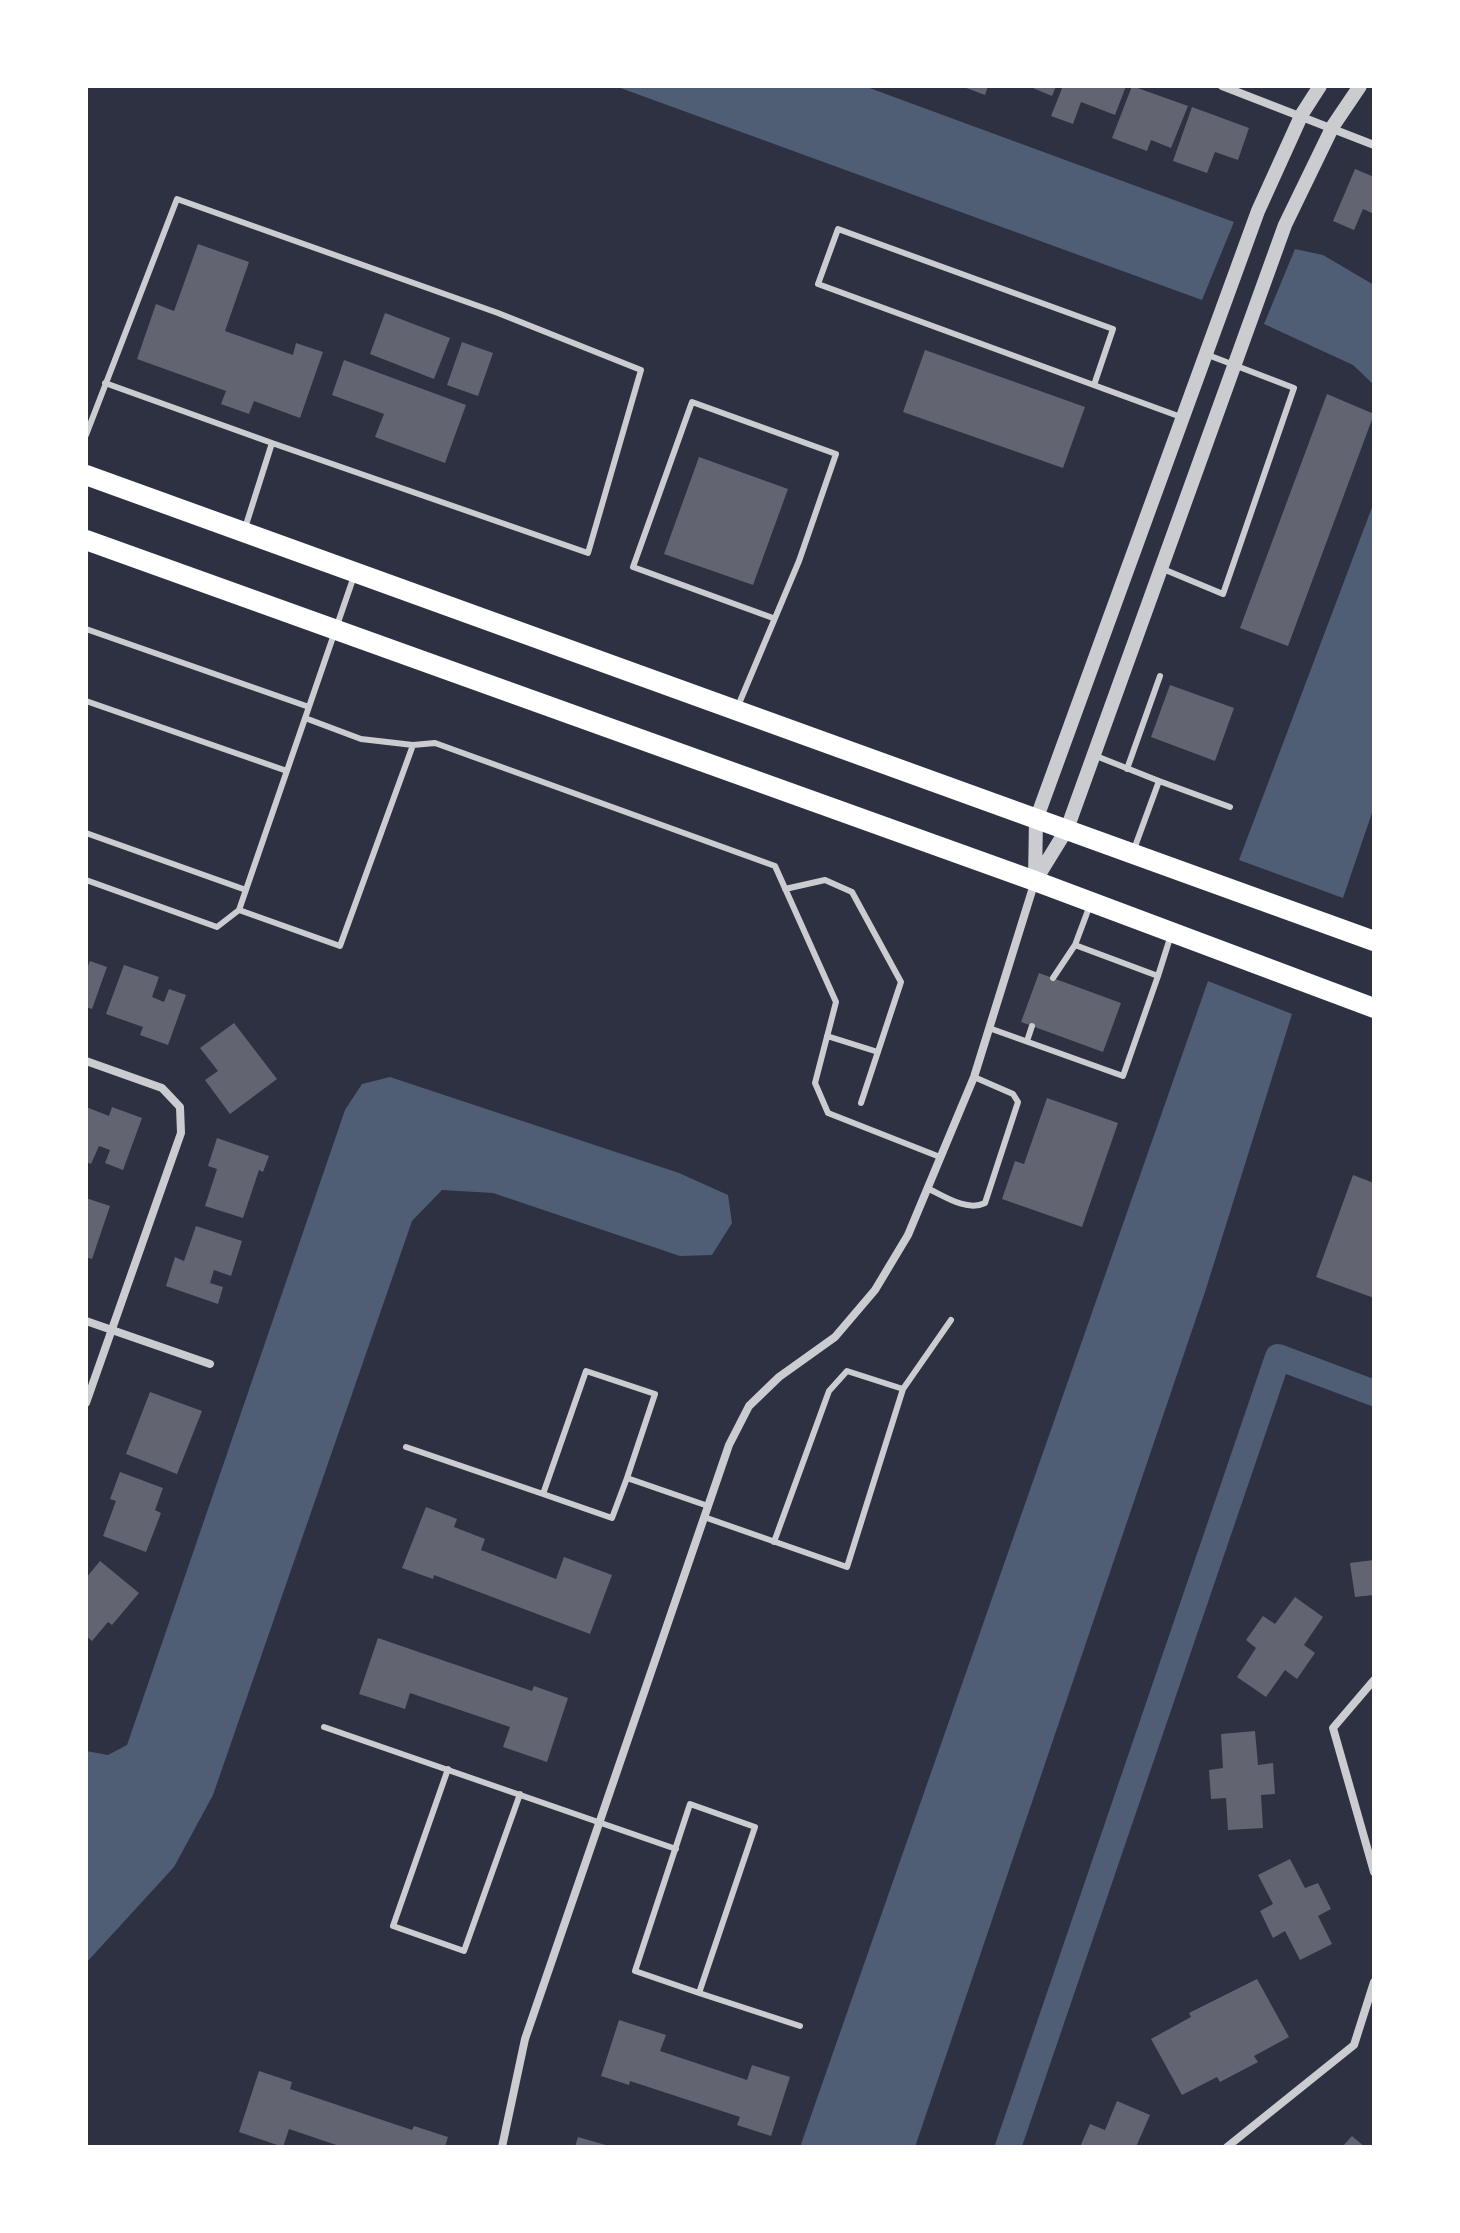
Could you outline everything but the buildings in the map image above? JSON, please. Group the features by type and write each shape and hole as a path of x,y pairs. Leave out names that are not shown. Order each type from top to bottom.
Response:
{"main road":[{"path":"86,475 1374,941"},
{"path":"86,540 1035,881 1374,1008"}],"street":[{"path":"1222,86 1333,126 1374,145"},
{"path":"1035,881 1036,820 1258,211 1302,114 1320,86"},
{"path":"502,2147 525,2039 729,1445 749,1406 779,1377 835,1337 875,1290 908,1235 974,1077 1035,881 1067,829 1285,225 1333,126 1360,86"},
{"path":"86,1061 162,1088 180,1107 181,1133 86,1403"},
{"path":"86,1321 210,1364"},
{"path":"1374,1680 1333,1728 1374,1872"},
{"path":"1227,2147 1354,2045 1374,1982"}],"lane":[{"path":"86,435 105,383 177,199 498,313 641,370 588,553 105,383"},
{"path":"1094,385 1113,329 838,229 818,284 1181,417"},
{"path":"1163,569 1223,594 1294,388 1208,355"},
{"path":"736,710 799,561 836,454 692,402 633,567 773,618"},
{"path":"244,532 272,443"},
{"path":"86,880 217,927 239,910 355,572"},
{"path":"86,629 309,707"},
{"path":"1127,769 1160,676"},
{"path":"86,701 287,771"},
{"path":"305,718 361,739 413,745 435,743 775,866 836,1002 815,1083 828,1113 940,1157"},
{"path":"239,910 340,946 413,745"},
{"path":"1093,754 1230,807"},
{"path":"1132,854 1159,781"},
{"path":"86,833 246,890"},
{"path":"785,889 825,880 852,892 901,982 861,1103"},
{"path":"1053,978 1075,945 1091,902"},
{"path":"989,1028 1123,1076 1172,932"},
{"path":"1075,945 1158,976"},
{"path":"1027,1041 1032,1026"},
{"path":"827,1036 878,1052"},
{"path":"927,1188 977,1207 985,1203 1018,1102 1013,1094 974,1077"},
{"path":"704,1517 847,1567 903,1389 951,1320"},
{"path":"406,1447 612,1518 655,1394 586,1371 543,1494"},
{"path":"774,1542 829,1391 847,1371 903,1389"},
{"path":"627,1478 708,1506"},
{"path":"324,1727 676,1849"},
{"path":"448,1769 393,1926 464,1951 520,1794"},
{"path":"699,1993 755,1827 690,1804 635,1971 699,1993 800,2026"}],"water":[{"path":"615,86 864,86 1234,222 1202,300"},
{"path":"1295,249 1323,255 1374,285 1374,385 1353,365 1264,324"},
{"path":"1374,502 1374,807 1343,898 1239,860"},
{"path":"1208,981 1292,1014 1205,1292 915,2147 800,2147"},
{"path":"390,1077 679,1173 728,1195 732,1223 712,1255 680,1256 493,1193 442,1190 412,1221 213,1795 174,1867 86,1963 86,1751 108,1755 127,1745 345,1110 362,1084"}],"waterway":[{"path":"1008,2147 1278,1357 1374,1393"}]}
